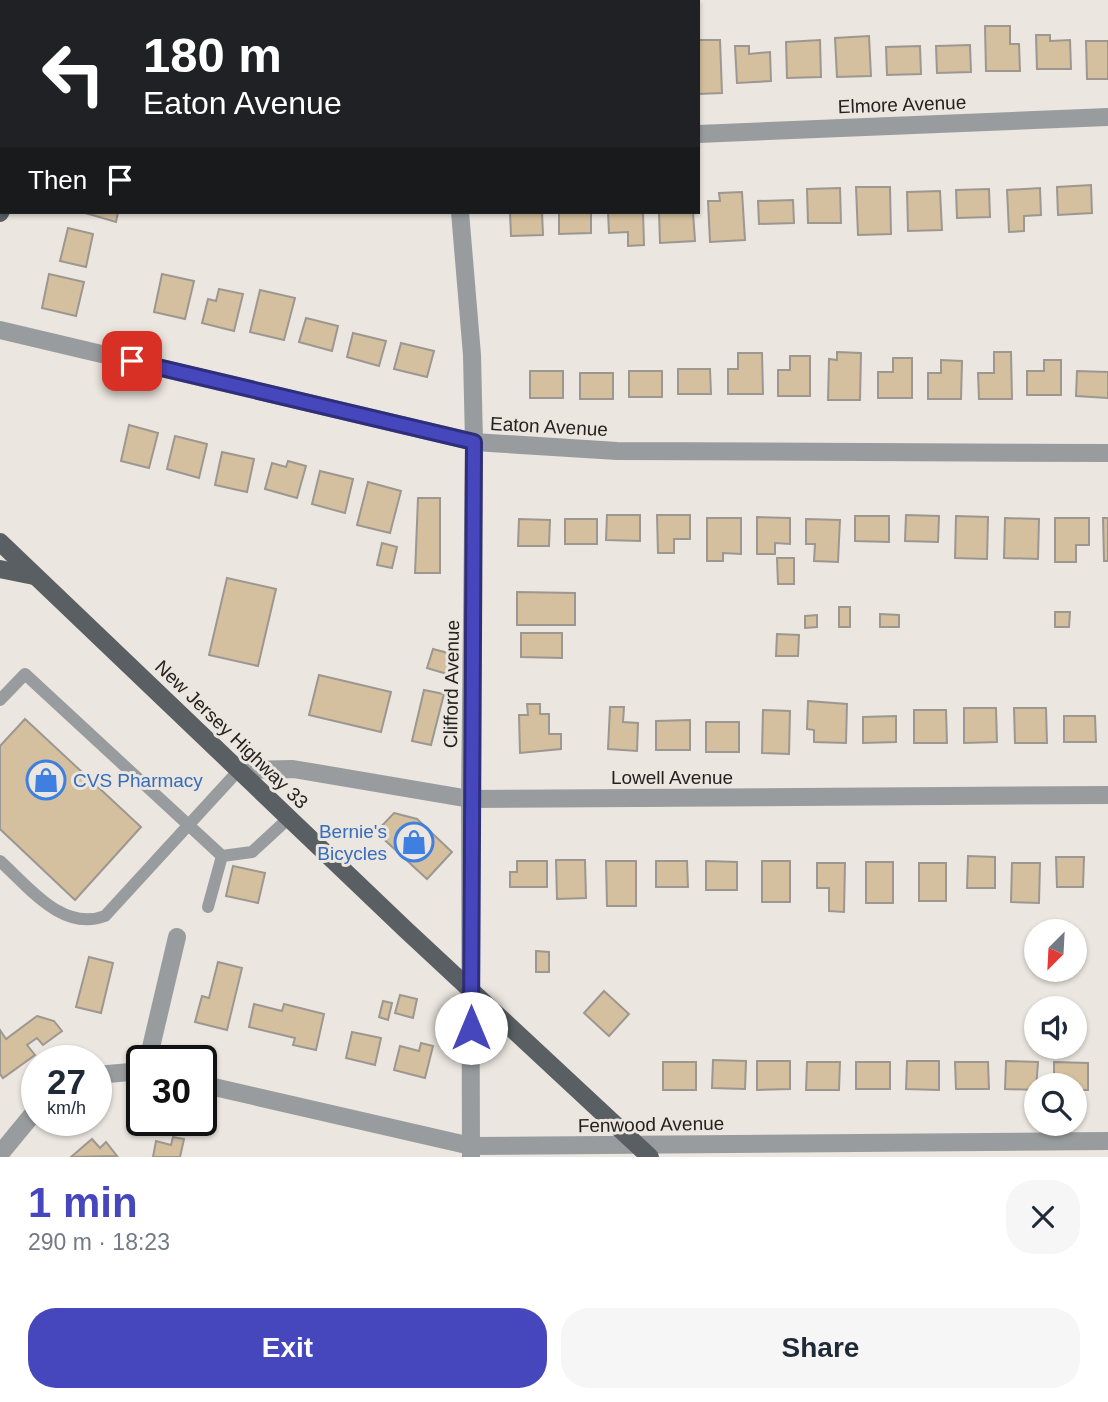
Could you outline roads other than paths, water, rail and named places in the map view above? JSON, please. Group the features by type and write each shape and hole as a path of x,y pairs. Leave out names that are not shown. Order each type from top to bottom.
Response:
{"main road":[{"name":"New Jersey Highway 33","path":"0,542 471,991 643,1151"},
{"path":"0,569 36,576"}],"street":[{"name":"Elmore Avenue","path":"700,134 1108,117"},
{"name":"Clifford Avenue","path":"460,214 472,355 474,442 470,799 471,1152"},
{"name":"Eaton Avenue","path":"0,330 474,442 617,451 1108,453"},
{"name":"Lowell Avenue","path":"239,770 293,769 470,799 1108,795"},
{"path":"152,1045 177,937"},
{"name":"Fenwood Avenue","path":"217,1088 471,1152 1108,1141"},
{"path":"0,1154 21,1128"}],"lane":[{"path":"0,700 25,674 186,826 222,856 252,852 289,818"},
{"path":"0,861 64,917 90,921 104,916 239,770"},
{"path":"208,907 222,856"}],"place":[{"name":"CVS Pharmacy","path":"46,780"},
{"name":"Bernie's Bicycles","path":"414,842"}]}
